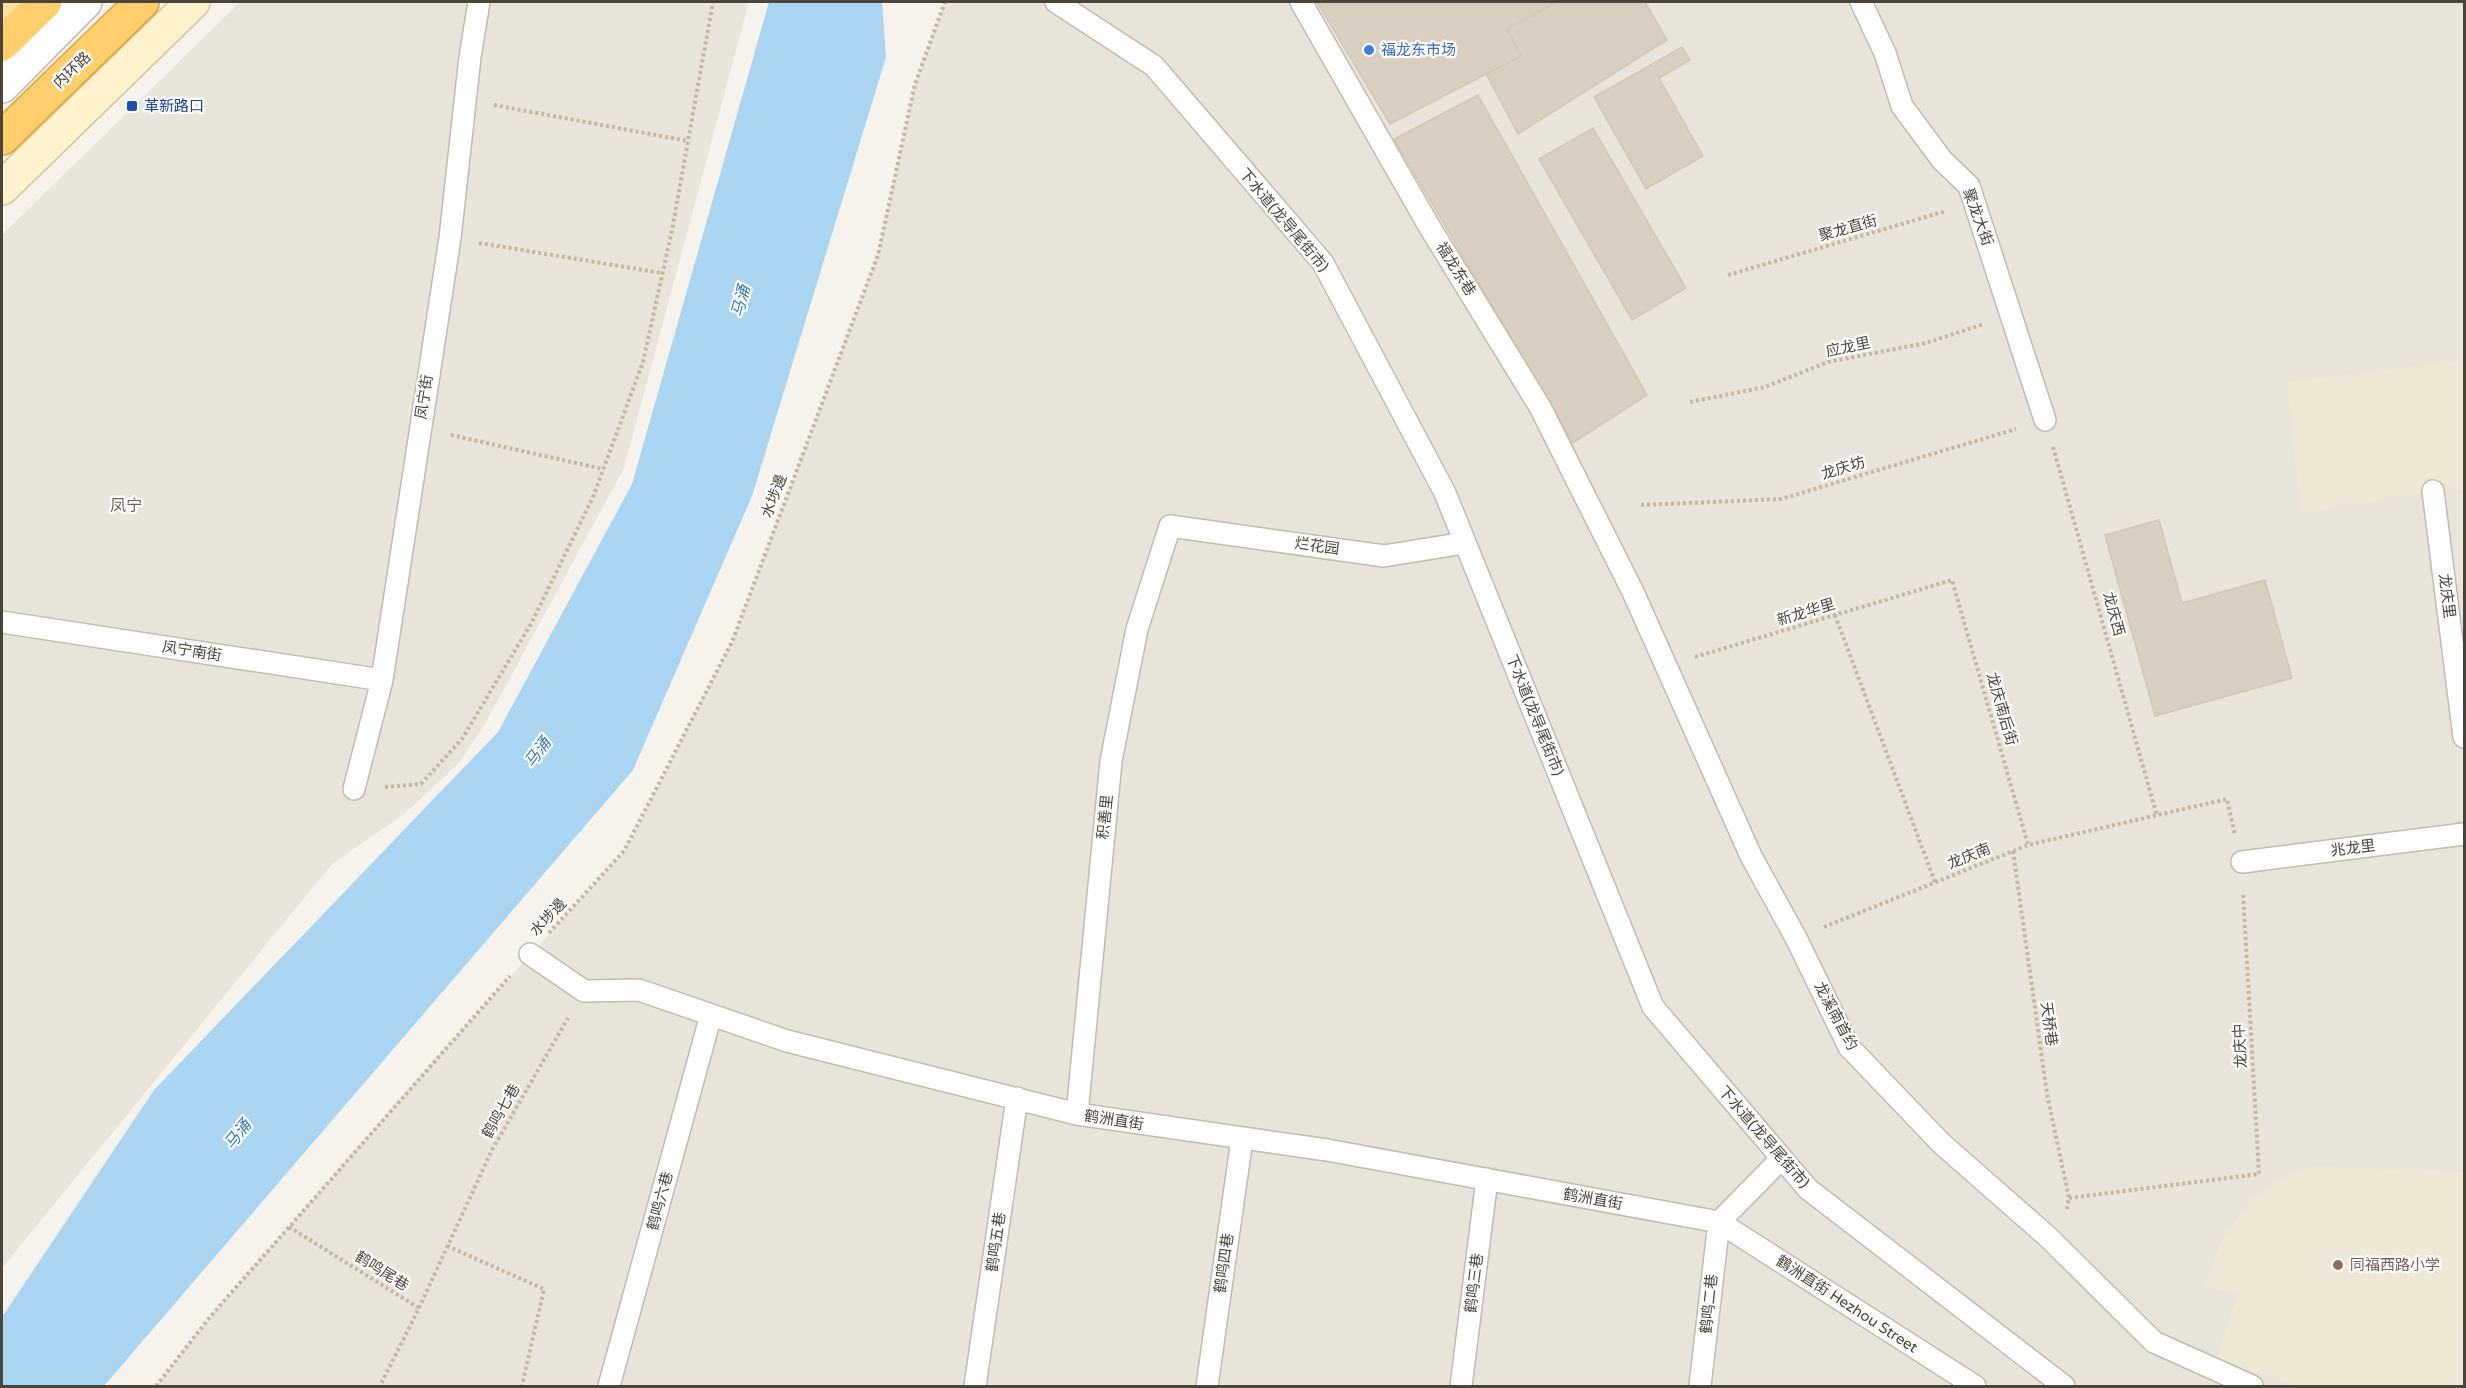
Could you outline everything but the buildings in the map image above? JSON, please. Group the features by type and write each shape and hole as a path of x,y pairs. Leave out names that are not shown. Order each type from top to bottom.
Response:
{"highway":[{"path":"2,45 45,2"},
{"name":"内环路","path":"2,138 142,2"}],"main road":[{"path":"2,5 5,2"},
{"path":"2,147 150,2"},
{"path":"2,188 193,2"}],"street":[{"path":"2,86 85,2"}],"lane":[{"name":"凤宁街","path":"354,789 382,680 450,238 465,99 479,2"},
{"name":"下水道(龙导尾街市)","path":"1056,2 1154,66 1323,263 1445,493 1653,1007 1808,1189 2064,1386"},
{"name":"福龙东巷","path":"1301,2 1429,226 1540,407 1607,540"},
{"name":"聚龙大街","path":"1861,2 1885,53 1902,106 1942,160 1969,186 2045,420"},
{"name":"龙庆里","path":"2433,491 2464,737"},
{"name":"烂花园","path":"1170,526 1384,556 1464,543"},
{"name":"积善里","path":"1077,1114 1111,761 1137,629 1170,526"},
{"name":"龙溪南首约","path":"1607,540 1751,856 1796,938 1849,1047 1942,1144 2049,1238 2154,1342 2252,1386"},
{"name":"凤宁南街","path":"2,622 382,680"},
{"name":"兆龙里","path":"2242,862 2464,834"},
{"path":"530,954 584,991"},
{"name":"鹤洲直街","path":"584,991 639,990 787,1041 1077,1114 1327,1150 1719,1222"},
{"name":"鹤鸣六巷","path":"609,1386 711,1015"},
{"name":"鹤鸣五巷","path":"975,1386 1017,1098"},
{"name":"鹤鸣四巷","path":"1207,1386 1242,1139"},
{"path":"1719,1222 1782,1158"},
{"name":"鹤鸣三巷","path":"1461,1386 1487,1179"},
{"name":"鹤鸣二巷","path":"1700,1386 1719,1222"},
{"name":"鶴洲直街 Hezhou Street","path":"1719,1222 1975,1386"}],"path":[{"path":"354,789 421,784 462,739 532,622 592,497 643,362 688,141 713,2"},
{"name":"水埗邊","path":"156,1386 210,1317 415,1081 624,851 732,642 879,255 915,84 945,2"},
{"path":"465,99 688,141"},
{"name":"聚龙直街","path":"1728,275 1974,202"},
{"path":"450,238 662,273"},
{"name":"应龙里","path":"1690,402 1765,387 1828,363 1926,343 2012,314"},
{"name":"龙庆坊","path":"1641,505 1781,499 2045,420"},
{"name":"龙庆西","path":"2045,420 2078,528 2157,816"},
{"path":"419,428 603,469"},
{"name":"新龙华里","path":"1666,666 1952,580"},
{"name":"龙庆南后街","path":"1952,580 2028,845"},
{"path":"1835,615 1935,882"},
{"name":"龙庆中","path":"2069,1198 2259,1174 2242,862 2227,799 2157,816"},
{"name":"龙庆南","path":"1796,938 2028,845 2157,816"},
{"name":"天桥巷","path":"2013,851 2047,1094 2069,1198"},
{"name":"鹤鸣七巷","path":"419,1308 492,1150 584,991"},
{"name":"鹤鸣尾巷","path":"289,1227 419,1308 380,1386"},
{"path":"447,1246 544,1289 522,1386"}],"shaded area":[{"path":"240,2 749,2 624,468 485,724 459,763 403,815 332,864 2,1268 2,235"},
{"path":"945,2 2464,2 2464,1386 156,1386 210,1317 415,1081 625,851 732,642 878,255 915,84"},
{"path":"2464,360 2464,512 2462,490 2433,491 2301,513 2287,382"},
{"name":"同福西路小学","path":"2305,1166 2464,1172 2462,1386 2299,1386 2217,1359 2238,1293 2204,1289 2221,1241 2254,1196"}],"water":[{"name":"马涌","path":"769,2 882,2 886,57 752,496 633,770 104,1386 2,1386 2,1317 154,1090 498,732 632,484"}],"place":[{"name":"福龙东市场","path":"1369,50"},
{"name":"革新路口","path":"132,106"},
{"name":"同福西路小学","path":"2338,1265"}],"district":[{"name":"凤宁","path":"126,505"}]}
